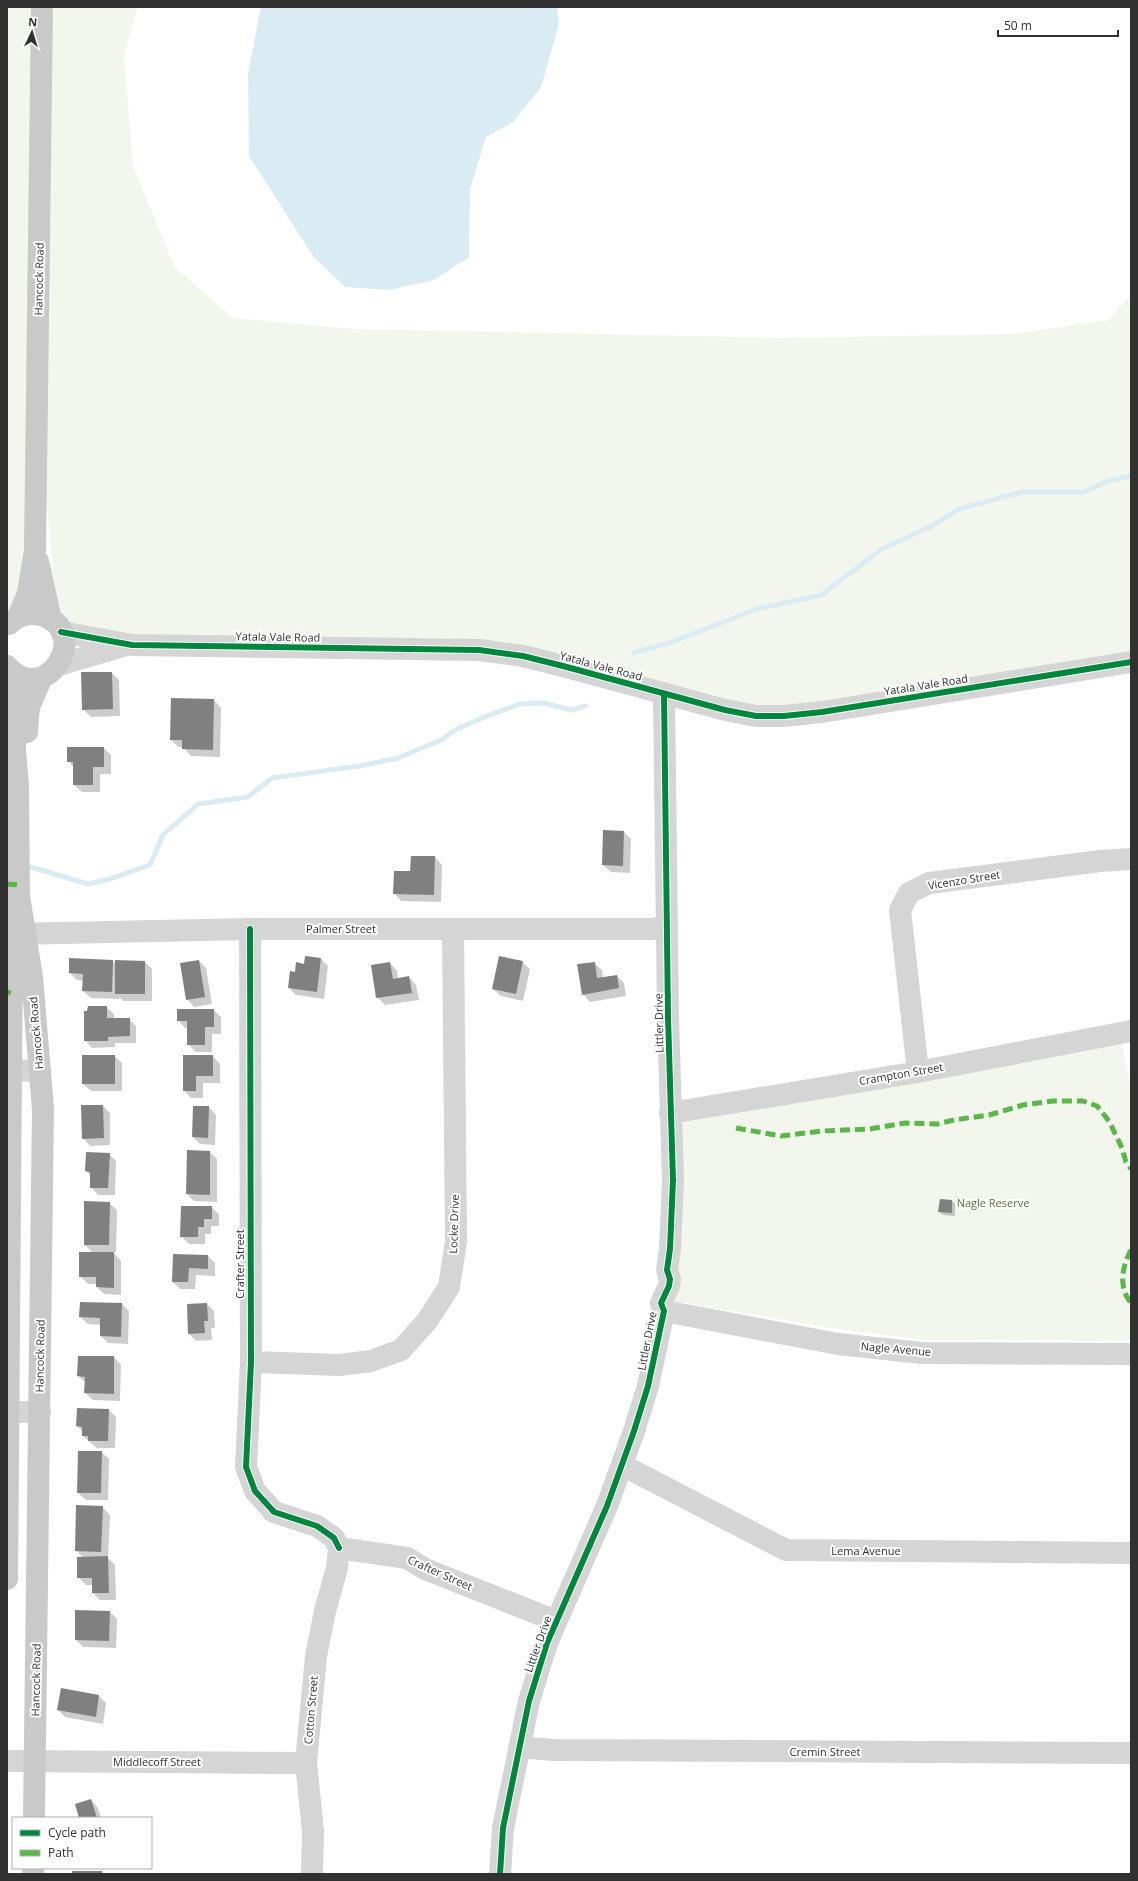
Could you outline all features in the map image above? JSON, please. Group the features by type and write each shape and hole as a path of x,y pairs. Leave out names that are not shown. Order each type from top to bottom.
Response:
{"main road":[{"name":"Hancock Road","path":"10,624 28,592 35,550 42,7"},
{"name":"Hancock Road","path":"18,786 25,765 29,707 50,671 63,656 64,646 56,626 35,550"},
{"path":"10,624 32,614 42,616 56,626"},
{"name":"Hancock Road","path":"9,668 15,704 15,751 18,786 20,934 32,977 43,1109 34,1817"},
{"path":"9,668 26,678 50,671"},
{"name":"Hancock Road","path":"7,1579 9,1070 12,952 20,934"}],"street":[{"name":"Yatala Vale Road","path":"56,626 132,644 478,650 529,658 725,710 756,716 784,716 830,711 1131,662"},
{"name":"Yatala Vale Road","path":"50,671 132,644"},
{"name":"Littler Drive","path":"500,1874 503,1828 529,1701 547,1643 607,1506 622,1465 648,1386 664,1311 661,1303 669,1286 670,1279 667,1270 670,1249 672,1180 664,694"},
{"name":"Vicenzo Street","path":"918,1072 900,910 909,893 929,883 1100,861 1131,859"},
{"name":"Palmer Street","path":"20,934 250,929 667,927"},
{"name":"Crafter Street","path":"250,929 251,1362 246,1467 255,1490 274,1512 317,1526 334,1538 339,1548 407,1558 425,1569 556,1622"},
{"name":"Locke Drive","path":"251,1362 339,1365 371,1361 401,1350 427,1321 449,1286 456,1241 453,929"},
{"name":"Crampton Street","path":"670,1113 918,1072 1131,1031"},
{"path":"9,1070 40,1071"},
{"name":"Nagle Avenue","path":"664,1311 838,1344 922,1353 1131,1354"},
{"path":"8,1412 40,1412"},
{"name":"Lema Avenue","path":"622,1465 786,1550 1131,1553"},
{"name":"Cotton Street","path":"312,1874 313,1831 306,1763 316,1656 325,1611 338,1568 339,1548"},
{"name":"Cremin Street","path":"519,1747 554,1750 1131,1753"},
{"name":"Middlecoff Street","path":"7,1761 306,1763"}],"green space":[{"path":"7,7 138,7 124,54 133,166 175,268 233,318 355,329 785,338 1012,334 1108,320 1131,296 1131,662 756,716 523,656 112,649 58,627 37,395 35,550 7,623"},
{"name":"Nagle Reserve","path":"1121,1041 1131,1086 1131,1340 922,1340 838,1329 672,1301 682,1120"}],"shaded area":[{"path":"261,7 557,7 559,24 541,87 513,122 486,137 470,189 469,257 434,280 389,290 345,287 313,256 249,156 248,74"}],"building":[{"path":"81,672 112,672 113,709 82,710"},
{"path":"171,698 214,699 213,750 182,749 182,740 170,740"},
{"path":"67,747 104,747 104,767 93,767 93,785 73,785 73,762 67,762"},
{"path":"603,830 624,831 623,866 602,865"},
{"path":"411,856 435,856 434,895 393,894 394,871 410,871"},
{"path":"305,956 321,958 317,992 288,988 290,971 295,972 296,962 304,964"},
{"path":"499,956 523,961 516,994 492,989"},
{"path":"69,958 113,960 112,992 82,991 83,974 69,973"},
{"path":"115,960 145,961 145,994 115,994"},
{"path":"199,960 205,997 186,1000 180,963"},
{"path":"390,962 393,979 409,976 412,993 376,998 371,965"},
{"path":"595,962 597,978 617,975 619,988 582,995 577,964"},
{"path":"88,1006 107,1006 107,1018 130,1018 130,1036 108,1037 108,1041 84,1041 84,1011 87,1011"},
{"path":"177,1009 214,1009 214,1027 205,1027 205,1045 187,1045 187,1021 177,1021"},
{"path":"82,1055 115,1055 115,1084 82,1084"},
{"path":"183,1055 213,1055 213,1076 196,1076 196,1091 183,1091"},
{"path":"81,1105 103,1105 104,1138 82,1139"},
{"path":"193,1106 209,1106 208,1138 192,1137"},
{"path":"187,1150 210,1151 210,1195 186,1194"},
{"path":"86,1152 110,1153 108,1188 90,1188 90,1172 85,1171"},
{"path":"940,1199 952,1200 952,1213 938,1212"},
{"path":"84,1201 110,1202 109,1245 84,1245"},
{"path":"181,1206 212,1206 212,1219 204,1219 204,1227 198,1227 198,1237 180,1237"},
{"path":"79,1252 114,1252 114,1288 96,1287 96,1277 79,1277"},
{"path":"173,1254 208,1255 208,1269 189,1268 188,1282 172,1282"},
{"path":"80,1302 122,1303 121,1337 100,1336 100,1318 79,1317"},
{"path":"207,1303 208,1321 204,1321 205,1333 188,1334 187,1304"},
{"path":"78,1356 114,1356 114,1394 84,1393 85,1377 77,1376"},
{"path":"77,1408 109,1409 108,1441 88,1441 88,1436 82,1436 82,1427 76,1426"},
{"path":"78,1451 102,1451 101,1493 77,1493"},
{"path":"76,1505 103,1506 101,1552 75,1551"},
{"path":"108,1556 109,1593 92,1593 92,1578 77,1578 77,1557"},
{"path":"75,1610 110,1611 109,1641 75,1640"},
{"path":"61,1688 99,1695 96,1717 57,1710"},
{"path":"91,1799 97,1817 79,1817 75,1804"},
{"path":"72,1871 102,1871 102,1874 72,1874"}],"waterway":[{"path":"634,653 672,642 757,609 821,595 882,549 930,527 959,509 1022,492 1084,492 1108,481 1131,476"},
{"path":"24,865 88,884 110,879 150,865 163,835 198,804 248,797 272,778 360,766 398,758 441,740 457,729 520,704 544,703 571,710 586,706"}],"marked path":[{"path":"7,884 19,885"},
{"path":"7,992 11,993"},
{"path":"736,1128 781,1136 822,1131 870,1129 905,1123 937,1124 989,1115 1023,1105 1053,1101 1083,1101 1097,1106 1109,1121 1122,1148 1126,1162 1131,1169"},
{"path":"1131,1250 1125,1263 1123,1277 1124,1290 1131,1303"}],"cycle path":[{"path":"61,632 132,645 479,650 523,656 725,710 756,716 784,716 822,712 1131,662"},
{"path":"500,1874 503,1828 529,1701 547,1643 607,1506 634,1431 648,1386 664,1311 661,1303 669,1286 670,1279 667,1270 670,1249 673,1180 668,1017 664,694"},
{"path":"250,929 251,1362 246,1467 255,1491 274,1512 317,1526 334,1538 339,1548"}]}
